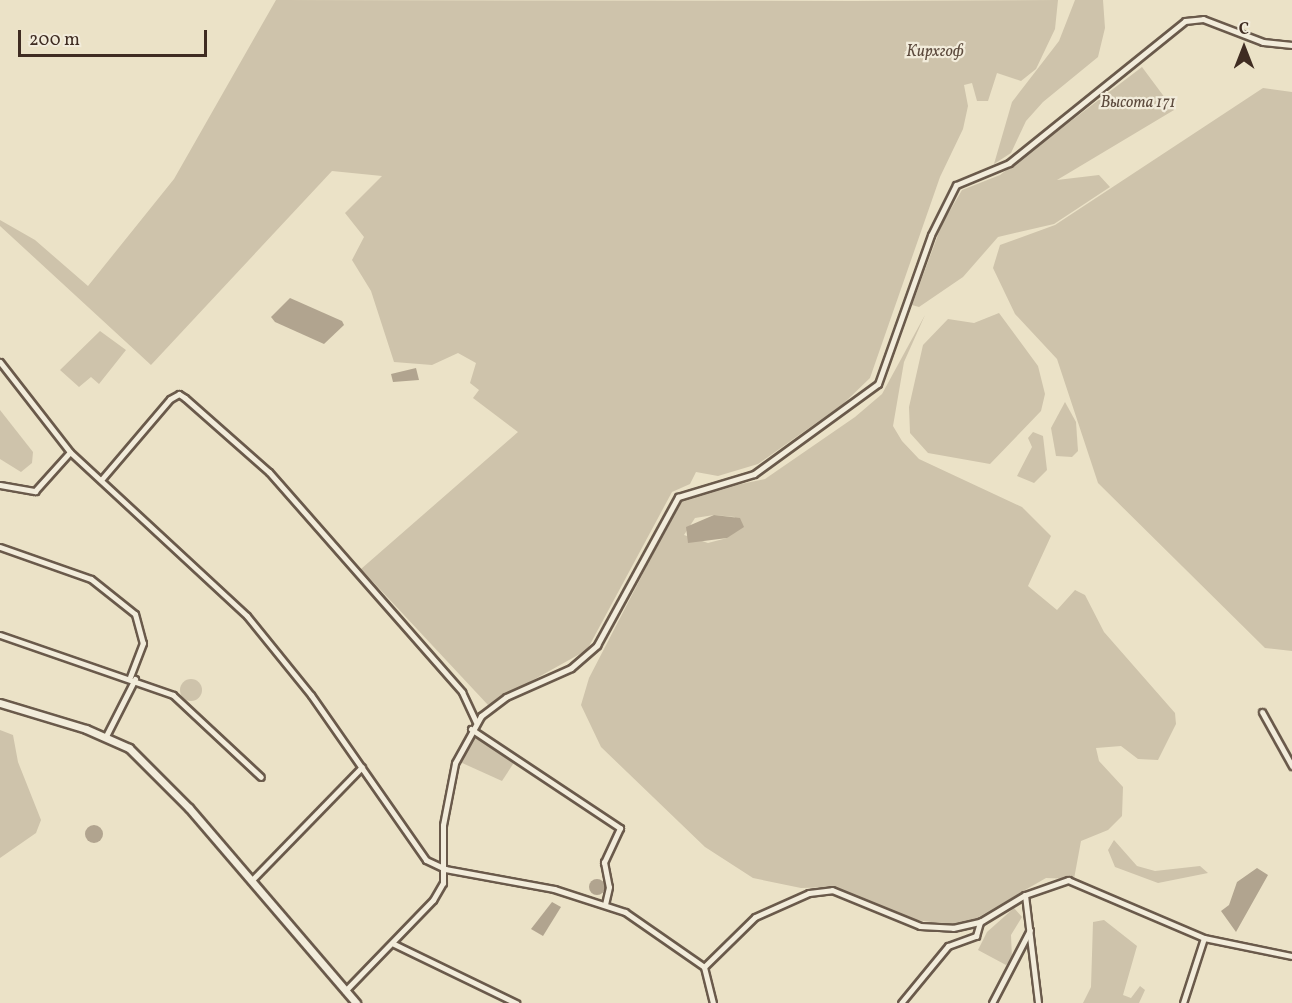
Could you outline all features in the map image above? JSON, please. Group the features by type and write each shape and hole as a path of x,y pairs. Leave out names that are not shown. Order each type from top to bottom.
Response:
{"street":[{"path":"345,991 434,900 445,869 448,795 471,729 476,722 506,697 571,668 597,645 678,497 754,474 871,393 893,355 931,235 956,185 1009,163 1185,21 1203,19 1263,42 1292,45"},
{"path":"0,362 70,452 247,616 362,766 411,846 445,869 501,877 605,903 704,967 713,1003"},
{"path":"101,480 170,399 179,394 268,472 462,692 476,722"},
{"path":"0,485 35,491 70,452"},
{"path":"0,547 91,579 135,614 143,643 133,678 106,736"},
{"path":"0,635 133,678 173,695 261,777"},
{"path":"0,704 106,736 129,748 162,780 356,1003"},
{"path":"1262,712 1292,766"},
{"path":"471,729 620,828 604,862 609,887 605,903"},
{"path":"251,881 362,766"},
{"path":"704,967 755,918 784,900 824,890 920,926 953,928 980,922 1025,895 1050,884 1078,882 1204,938 1292,956"},
{"path":"1025,895 1040,994 1038,1003"},
{"path":"901,1003 948,946 976,936 980,922"},
{"path":"992,1003 1030,929"},
{"path":"1183,1003 1204,938"},
{"path":"393,944 516,1003"}],"green space":[{"name":"Кирхгоф","path":"276,0 1058,0 1055,29 1036,69 1021,81 997,73 988,101 977,101 972,83 964,85 968,106 963,129 940,177 870,378 843,404 758,464 718,476 696,472 690,484 672,492 587,650 488,705 361,569 518,432 473,398 479,390 470,383 476,363 458,353 432,365 394,362 371,291 352,260 364,237 345,213 382,176 332,171 151,365 0,226 0,220 35,240 88,286 174,179"},
{"path":"1075,0 1103,0 1105,28 1098,57 1043,102 1026,121 1011,153 994,164 1012,102 1059,41"},
{"name":"Высота 171","path":"1142,67 1174,110 1057,180 1099,175 1110,187 1054,224 998,237 963,277 919,307 912,305 942,224 962,190 1000,175"},
{"path":"1263,88 1292,92 1292,651 1265,648 1098,483 1057,359 1015,314 993,268 1000,245 1055,225"},
{"path":"999,313 1038,366 1045,394 1041,411 990,464 928,453 910,433 909,407 923,345 948,319 974,323"},
{"path":"925,315 904,362 893,426 902,441 919,459 1022,507 1051,536 1028,586 1057,610 1075,590 1085,595 1104,632 1175,713 1176,724 1158,760 1138,759 1121,746 1096,748 1099,761 1123,787 1122,816 1108,830 1081,841 1074,879 1046,878 970,922 948,924 915,920 835,887 801,888 753,878 705,847 601,747 581,705 589,678 679,504 693,494 765,479 855,417 882,394","holes":["714,515 735,517 727,538 708,543 684,535 695,518"]},
{"path":"100,331 126,350 99,384 91,377 79,387 60,370"},
{"path":"1065,402 1076,422 1078,451 1072,457 1056,456 1051,428"},
{"path":"0,410 33,452 32,463 21,472 0,459"},
{"path":"1033,432 1043,436 1047,470 1034,483 1017,476 1032,447 1028,438"},
{"path":"191,679 199,682 202,690 199,698 191,701 183,698 180,690 183,682"},
{"path":"0,730 13,735 18,762 41,820 36,833 0,858"},
{"path":"472,736 515,761 502,781 460,762"},
{"path":"1114,840 1137,866 1155,871 1200,866 1208,873 1158,883 1115,867 1108,850"},
{"path":"1014,908 1022,917 1011,935 1012,959 1006,965 978,950 987,932"},
{"path":"1104,920 1137,946 1123,995 1131,998 1140,986 1145,990 1139,1003 1083,1003 1091,987 1093,922"}],"shaded area":[{"path":"290,298 342,321 344,325 324,344 275,322 271,317"},
{"path":"416,368 419,380 393,382 391,374"},
{"path":"714,515 740,518 744,527 727,538 688,543 686,527"},
{"path":"94,825 100,828 103,834 100,840 94,843 88,840 85,834 88,828"},
{"path":"1257,868 1268,875 1236,932 1221,911 1229,905 1237,882"},
{"path":"594,879 600,879 605,887 603,893 594,895 589,890 589,884"},
{"path":"552,902 561,907 543,936 531,929"}]}
